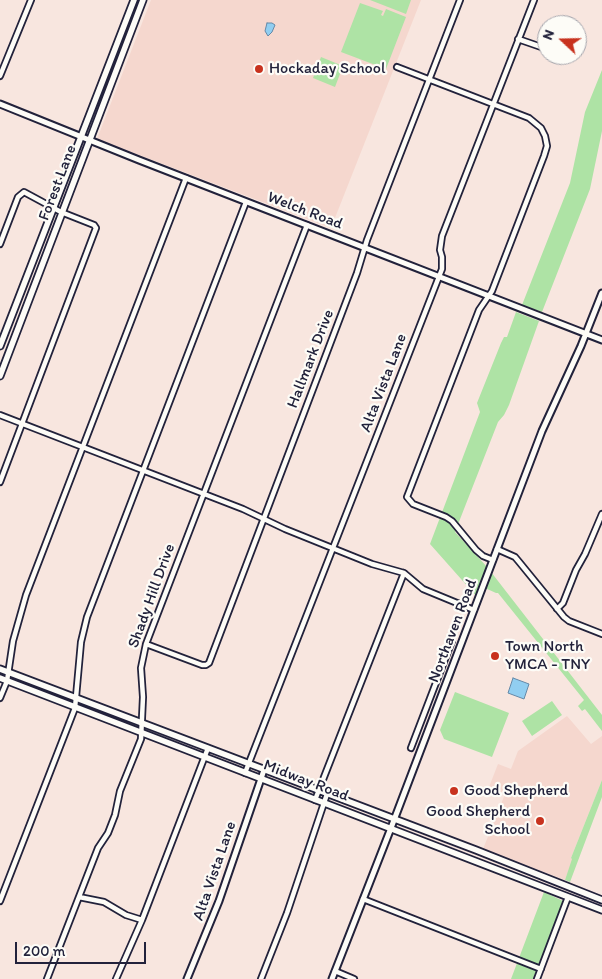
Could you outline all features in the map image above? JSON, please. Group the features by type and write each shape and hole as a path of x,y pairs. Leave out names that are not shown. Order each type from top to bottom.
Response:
{"main road":[{"name":"Forest Lane","path":"0,346 80,135 134,0"},
{"name":"Forest Lane","path":"0,376 143,0"},
{"path":"118,41 126,44"},
{"name":"Midway Road","path":"0,669 602,900"},
{"name":"Midway Road","path":"0,678 600,909"}],"street":[{"path":"0,76 31,0"},
{"name":"Hallmark Drive","path":"146,644 202,665 209,663 460,0"},
{"name":"Alta Vista Lane","path":"245,773 439,276 442,263 440,250 442,236 534,0"},
{"path":"518,39 537,46"},
{"path":"397,66 530,118 545,136 547,146 490,296 479,310 407,497 413,504 452,521 476,550 483,556 493,560"},
{"name":"Welch Road","path":"0,104 602,340"},
{"path":"0,698 7,681 13,641 21,611 186,178"},
{"path":"0,244 21,192 27,193 62,212 94,225 96,228 0,482"},
{"path":"0,901 75,708 81,642 87,617 246,202"},
{"name":"Shady Hill Drive","path":"47,979 98,848 108,833 115,815 120,791 141,739 143,697 141,668 146,644 307,225"},
{"name":"Northaven Road","path":"332,979 542,431 602,293"},
{"path":"0,415 204,494 383,568 404,573 423,589 474,610"},
{"path":"557,609 562,603 602,514"},
{"path":"497,549 515,558 569,621 602,634"},
{"path":"315,800 404,573"},
{"path":"411,748 452,641"},
{"path":"446,656 455,660"},
{"path":"419,726 428,730"},
{"path":"116,979 142,920 208,748"},
{"name":"Alta Vista Lane","path":"187,979 219,901 264,770"},
{"path":"260,979 287,913 327,794"},
{"path":"79,897 104,902 126,915 142,920"},
{"path":"537,979 568,897"},
{"path":"363,899 540,970"},
{"path":"600,909 602,900"},
{"path":"335,971 354,979"}],"shaded area":[{"name":"Hockaday School","path":"151,0 421,0 331,228 97,139"},
{"name":"Good Shepherd School","path":"567,716 591,744 602,736 602,780 571,858 573,859 565,880 483,849 505,794 489,787 498,764 511,769 518,751"}],"green space":[{"path":"370,0 411,0 406,14"},
{"path":"360,3 383,11 381,15 383,16 386,9 406,17 386,69 341,52"},
{"path":"321,57 343,66 335,87 313,78"},
{"path":"602,70 602,131 590,189 542,312 522,305 570,183 585,112"},
{"path":"516,312 539,321 509,405 498,422 455,532 488,568 477,597 430,544 480,412 477,403 501,343 504,337 507,337"},
{"path":"491,572 602,715 602,731 585,709 582,711 578,706 584,700 498,593 485,588"},
{"path":"455,692 509,713 492,757 444,739 440,730"},
{"path":"552,701 562,715 532,736 522,721"},
{"path":"602,780 602,797 570,882 565,880 571,858"},
{"path":"544,892 563,901 533,979 511,979"}],"water":[{"path":"267,23 275,25 268,36 265,31"},
{"path":"513,678 529,684 524,699 508,693"}],"place":[{"name":"Hockaday School","path":"259,69"},
{"name":"Town North YMCA - TNY","path":"495,656"},
{"name":"Good Shepherd","path":"454,791"},
{"name":"Good Shepherd School","path":"540,821"}]}
